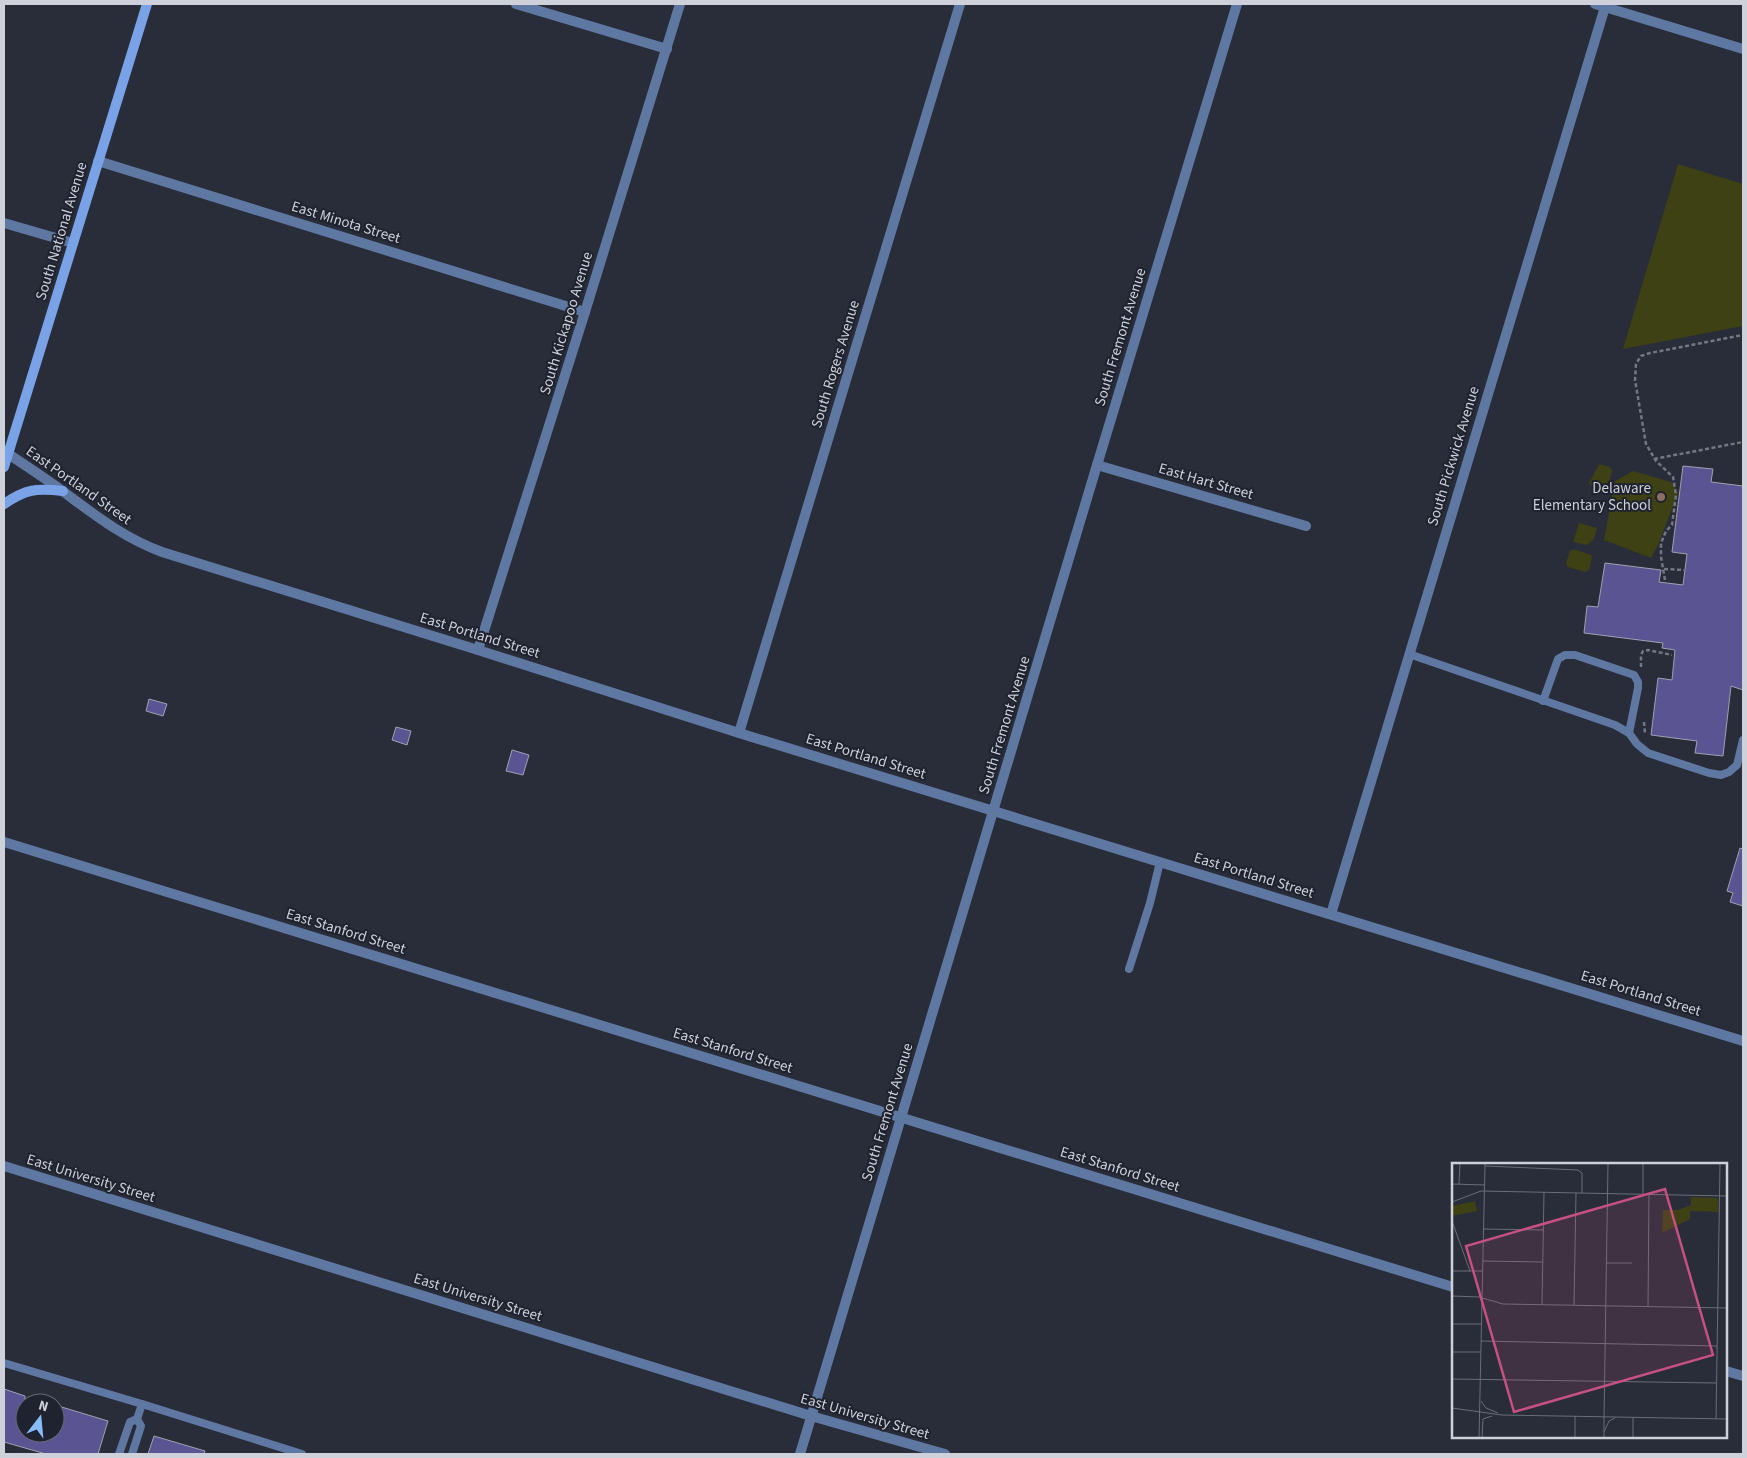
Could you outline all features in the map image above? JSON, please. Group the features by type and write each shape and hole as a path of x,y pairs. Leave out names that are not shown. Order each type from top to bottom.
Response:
{"main road":[{"name":"South National Avenue","path":"4,467 6,453 147,4"},
{"path":"4,504 30,490 42,488 63,491"}],"street":[{"path":"516,4 667,49"},
{"name":"South Kickapoo Avenue","path":"478,650 680,4"},
{"name":"South Rogers Avenue","path":"739,733 960,4"},
{"name":"South Fremont Avenue","path":"800,1454 1237,4"},
{"path":"1600,5 1743,49"},
{"name":"South Pickwick Avenue","path":"1331,914 1600,5"},
{"name":"East Minota Street","path":"98,161 585,312"},
{"path":"4,223 73,243"},
{"name":"East Portland Street","path":"6,453 63,491 102,522 146,546 739,733 1743,1040"},
{"name":"East Hart Street","path":"1097,465 1306,526"},
{"name":"East Stanford Street","path":"4,842 1452,1287"},
{"name":"East University Street","path":"4,1166 811,1416 945,1454"},
{"path":"1727,1371 1743,1376"}],"lane":[{"path":"1409,654 1615,725 1629,733 1637,744 1648,753 1721,776 1740,766 1743,740"},
{"path":"1544,700 1558,659 1565,655 1575,655 1634,675 1638,682 1638,688 1629,733"},
{"path":"1129,969 1150,902 1160,862"},
{"path":"4,1362 302,1454"},
{"path":"132,1454 141,1426 137,1419 142,1404"},
{"path":"119,1454 130,1422 137,1419"}],"path":[{"path":"1665,580 1661,557 1661,542 1666,531 1672,525 1676,495 1672,477 1654,459 1646,444 1635,370 1638,359 1650,353 1743,335"},
{"path":"1654,459 1743,442"},
{"path":"1664,569 1684,570"}],"green space":[{"path":"1678,164 1743,184 1743,326 1623,349"},
{"path":"1599,464 1610,467 1612,471 1607,484 1597,489 1589,483"},
{"path":"1633,471 1671,482 1678,493 1651,558 1604,540 1615,481"},
{"path":"1579,523 1597,528 1594,539 1587,545 1573,542"},
{"path":"1573,549 1591,555 1589,570 1585,572 1568,567 1566,563 1570,551"}],"building":[{"path":"1683,466 1713,469 1711,482 1743,486 1743,690 1731,686 1723,756 1695,753 1697,741 1651,735 1658,678 1672,680 1675,650 1662,648 1663,643 1584,633 1587,606 1598,607 1605,563 1661,570 1659,582 1683,585 1687,554 1672,552"},
{"path":"149,699 167,704 163,716 146,711"},
{"path":"396,727 411,731 407,745 392,740"},
{"path":"512,750 529,755 523,775 506,771"},
{"path":"1740,848 1743,849 1743,906 1730,902 1733,893 1727,891"},
{"path":"4,1389 16,1393 15,1443 65,1443 65,1408 108,1421 98,1454 46,1454 4,1442"},
{"path":"154,1436 205,1451 204,1454 148,1454"}],"place":[{"name":"Delaware Elementary School","path":"1661,497"}]}
